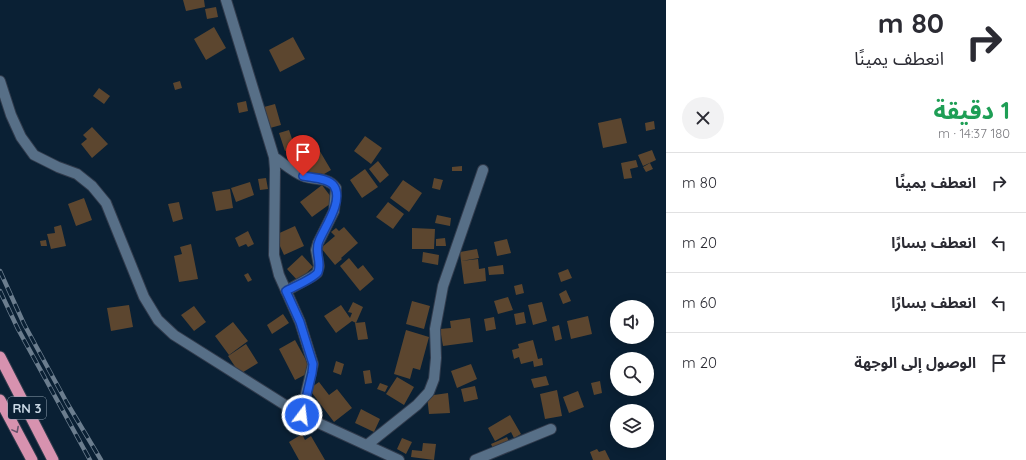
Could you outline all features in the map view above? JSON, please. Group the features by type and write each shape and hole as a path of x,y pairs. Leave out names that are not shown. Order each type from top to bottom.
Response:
{"highway":[{"name":"RN 3","path":"0,357 54,460"},
{"name":"RN 3","path":"0,400 32,460"}],"street":[{"path":"226,0 274,157 274,256 279,276 300,322 313,364 302,415"},
{"path":"0,81 11,115 21,137 34,155 58,167 77,174 92,186 106,203 144,297 158,320 174,335 302,415 399,460"},
{"path":"274,157 303,176 332,183 336,188 334,211 318,242 316,250 319,266 317,273 286,291"},
{"path":"367,446 417,405 429,392 434,379 436,358 435,329 443,286 483,170"},
{"path":"475,460 551,429"}],"building":[{"path":"183,0 204,0 205,7 186,11"},
{"path":"216,7 218,17 207,19 205,9"},
{"path":"214,27 226,48 206,60 194,39"},
{"path":"293,37 305,59 280,72 269,50"},
{"path":"180,81 182,88 175,90 173,83"},
{"path":"99,88 110,96 104,104 93,96"},
{"path":"246,101 248,111 239,113 237,103"},
{"path":"275,104 281,125 270,128 264,107"},
{"path":"621,118 627,143 603,148 598,123"},
{"path":"654,121 655,129 646,131 645,123"},
{"path":"92,127 108,144 92,158 81,144 87,139 83,135"},
{"path":"289,130 295,148 285,151 279,133"},
{"path":"365,136 382,148 371,164 354,151"},
{"path":"318,148 331,170 312,181 299,159"},
{"path":"652,150 656,160 643,166 638,155"},
{"path":"636,160 638,167 630,169 632,178 624,179 621,163"},
{"path":"378,161 389,175 380,183 369,169"},
{"path":"650,163 653,169 646,172 643,167"},
{"path":"462,166 462,171 452,171 452,167"},
{"path":"365,169 378,187 362,198 350,180"},
{"path":"266,178 268,189 260,190 258,179"},
{"path":"434,178 443,180 440,190 432,188"},
{"path":"403,180 422,193 409,212 390,198"},
{"path":"250,182 254,195 236,202 231,188"},
{"path":"322,185 334,201 312,217 300,202"},
{"path":"230,189 233,208 216,211 212,192"},
{"path":"84,198 92,220 76,226 68,204"},
{"path":"179,202 183,219 173,222 168,204"},
{"path":"388,202 404,214 393,229 376,217"},
{"path":"437,215 451,218 450,226 435,223"},
{"path":"61,225 66,246 51,249 47,234 55,233 54,227"},
{"path":"295,226 304,246 284,255 275,235"},
{"path":"344,227 358,243 335,265 321,248 335,236 331,232 336,228 339,231"},
{"path":"412,228 435,229 434,249 412,249"},
{"path":"248,231 254,244 248,247 246,244 239,247 235,238"},
{"path":"445,238 446,246 436,246 436,239"},
{"path":"507,239 511,253 497,256 494,242"},
{"path":"46,240 47,246 41,246 40,241"},
{"path":"191,244 198,279 179,282 174,256 182,254 180,247"},
{"path":"477,249 479,258 461,261 460,252"},
{"path":"423,252 439,255 438,265 422,262"},
{"path":"302,255 313,267 298,281 287,269"},
{"path":"349,258 358,269 363,265 374,279 360,291 340,266"},
{"path":"478,259 479,269 485,268 486,281 464,284 461,261"},
{"path":"503,265 504,274 489,275 488,267"},
{"path":"568,269 572,278 561,282 558,273"},
{"path":"248,273 252,280 248,282 244,275"},
{"path":"522,284 524,293 516,295 514,286"},
{"path":"566,290 571,301 563,304 559,294"},
{"path":"508,297 513,310 498,314 494,301"},
{"path":"412,301 430,306 424,329 406,324"},
{"path":"353,302 363,307 356,323 352,321 336,333 324,316 341,305 350,318 352,313 348,312"},
{"path":"542,302 547,321 533,325 528,305"},
{"path":"129,305 133,327 111,331 107,308"},
{"path":"194,306 206,322 194,331 181,315"},
{"path":"524,312 526,323 516,325 514,314"},
{"path":"283,314 289,323 272,334 267,325"},
{"path":"588,316 592,334 571,339 567,321"},
{"path":"494,317 496,329 486,331 484,319"},
{"path":"470,318 473,342 443,346 440,329 451,328 450,321"},
{"path":"233,322 248,341 229,355 215,336"},
{"path":"365,322 368,339 358,340 355,323"},
{"path":"559,325 562,339 555,341 552,327"},
{"path":"406,330 429,337 420,370 413,368 410,379 394,374"},
{"path":"295,340 312,371 295,380 279,349"},
{"path":"533,340 538,359 542,358 543,365 534,367 533,361 521,364 519,357 514,359 512,350 519,348 518,344"},
{"path":"246,344 258,363 240,374 228,356"},
{"path":"336,361 344,364 341,375 333,372"},
{"path":"471,364 477,379 457,388 451,371"},
{"path":"370,370 372,383 365,384 363,371"},
{"path":"546,376 549,385 534,388 531,379"},
{"path":"397,377 414,387 404,405 386,394"},
{"path":"600,381 602,393 594,395 591,383"},
{"path":"319,382 329,395 337,389 352,408 334,422 309,389"},
{"path":"380,383 388,386 385,392 377,389"},
{"path":"475,386 478,399 464,402 461,389"},
{"path":"557,390 562,416 545,419 540,394"},
{"path":"578,391 584,407 569,413 563,397"},
{"path":"448,393 450,413 429,414 427,396"},
{"path":"361,409 380,419 374,432 355,423"},
{"path":"510,415 521,434 514,438 511,432 495,441 488,428"},
{"path":"302,434 305,440 311,436 325,460 299,460 289,442"},
{"path":"507,437 511,446 495,453 491,444"},
{"path":"402,438 412,442 406,454 397,449"},
{"path":"423,443 436,444 434,460 411,457 412,450 422,451"},
{"path":"597,449 599,452 605,450 610,460 593,460 590,452"}],"railway":[{"path":"0,271 24,324 67,403 101,460"},
{"path":"0,291 18,329 90,460"}],"route":[{"path":"302,415 313,364 311,353 300,322 286,291 317,273 319,266 316,250 318,242 334,211 336,196 336,188 332,183 321,179 303,176"}]}
